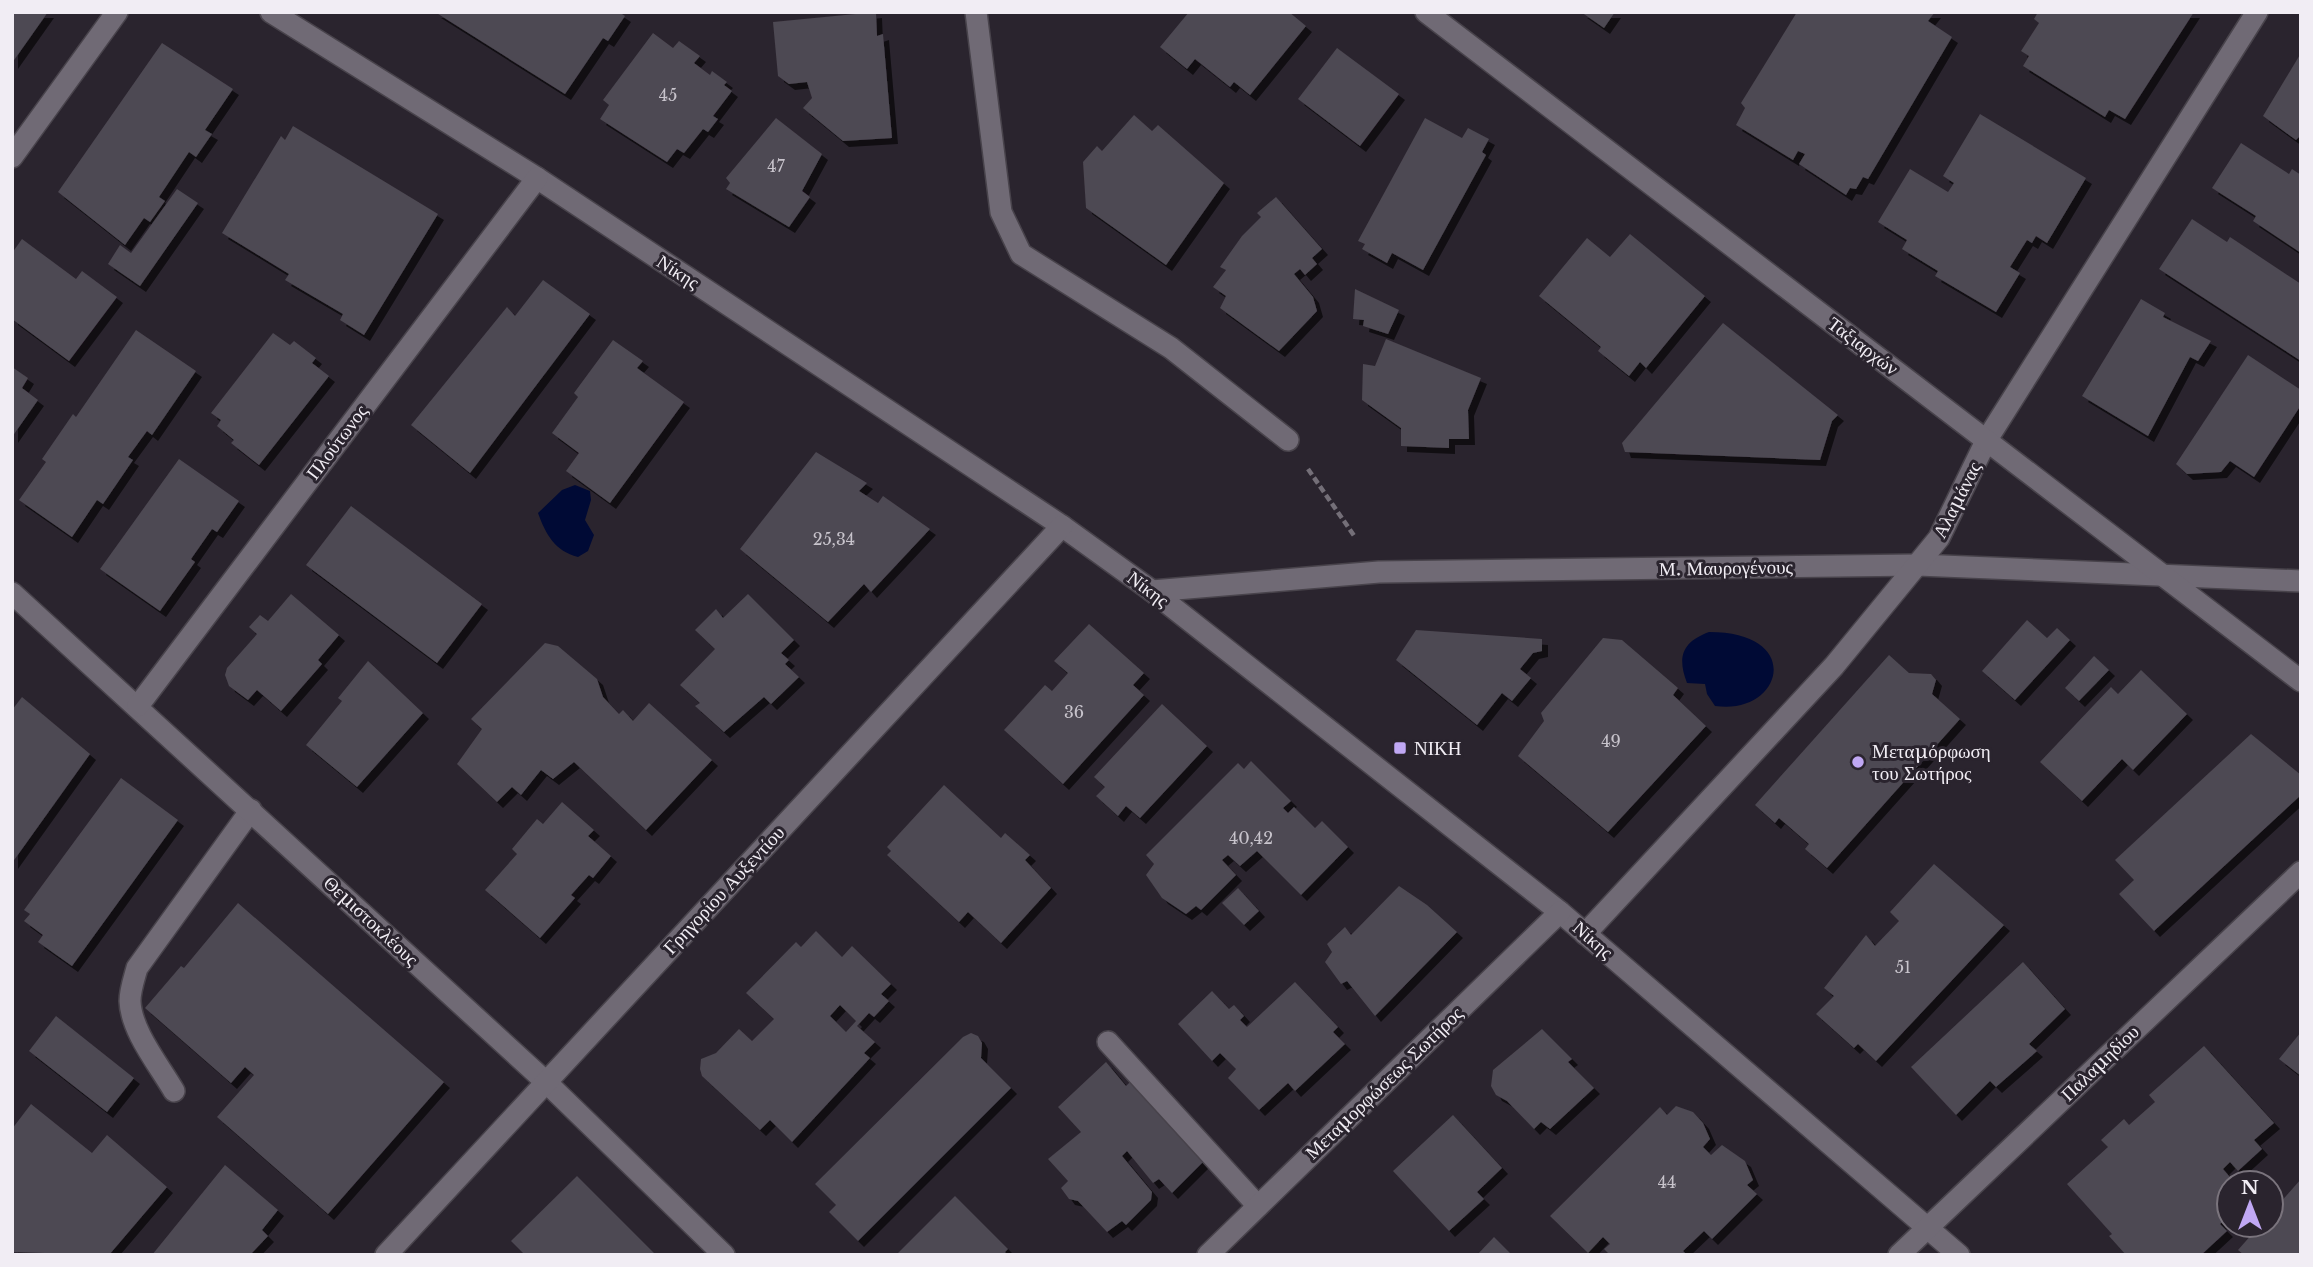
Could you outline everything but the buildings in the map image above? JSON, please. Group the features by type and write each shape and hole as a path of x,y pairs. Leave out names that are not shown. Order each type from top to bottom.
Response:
{"street":[{"path":"12,157 117,12"},
{"name":"Νίκης","path":"271,12 537,178 1062,526 1152,591 1560,912 1959,1255"},
{"path":"976,12 1001,212 1021,254 1171,348 1288,440"},
{"name":"Ταξιαρχών","path":"1426,12 2301,681"},
{"name":"Αλαμάνας","path":"1585,934 1833,666 1939,538 1986,441 2257,12"},
{"name":"Πλούτωνος","path":"138,706 537,178"},
{"name":"Γρηγορίου Αυξεντίου","path":"386,1255 1062,526"},
{"name":"Μ. Μαυρογένους","path":"1152,591 1379,572 1918,565 2160,573 2301,581"},
{"name":"Θεμιστοκλέους","path":"12,593 546,1082 724,1255"},
{"path":"174,1091 137,1026 130,1003 136,968 251,810"},
{"name":"Παλαμηδίου","path":"1899,1255 2301,872"},
{"name":"Μεταμορφώσεως Σωτήρος","path":"1208,1255 1560,912"},
{"path":"1108,1042 1258,1206"}],"path":[{"path":"1288,440 1379,572"}],"water":[{"path":"575,485 590,491 591,500 585,520 594,535 588,551 578,557 563,551 552,541 538,513 562,490"},
{"path":"1709,632 1740,636 1760,645 1771,658 1774,673 1768,687 1756,699 1738,706 1715,706 1707,694 1705,684 1687,683 1682,665 1684,652 1693,641"}],"place":[{"name":"ΝΙΚΗ","path":"1400,748"},
{"name":"Μεταμόρφωση του Σωτήρος","path":"1858,762"}]}
